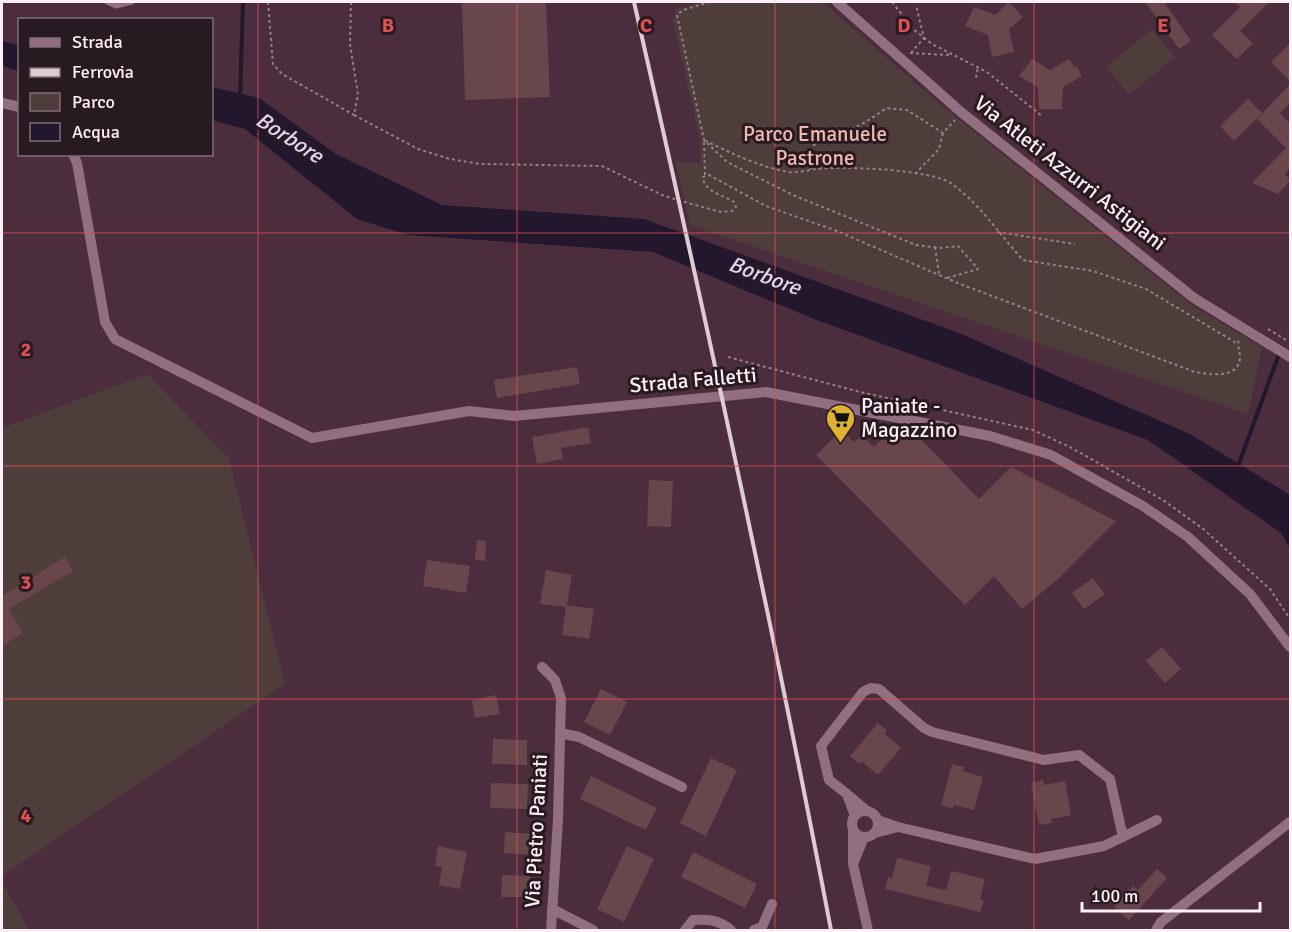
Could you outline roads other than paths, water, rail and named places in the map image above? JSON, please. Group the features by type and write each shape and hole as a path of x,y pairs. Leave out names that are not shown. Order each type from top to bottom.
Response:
{"street":[{"name":"Via Atleti Azzurri Astigiani","path":"837,2 961,112 1194,298 1282,349 1290,357"},
{"path":"2,103 18,107"},
{"name":"Strada Falletti","path":"74,156 105,322 115,339 312,438 469,411 514,416 766,392 990,436 1051,455 1143,506 1188,537 1250,594 1290,647"},
{"name":"Via Pietro Paniati","path":"542,667 555,680 561,698 550,930"},
{"path":"1123,837 1110,779 1079,755 1044,760 932,732 924,728 879,689 871,688 863,692 821,746 829,780 877,820 1035,859 1104,846 1123,837 1157,820"},
{"name":"Via Pietro Paniati","path":"560,733 579,737 682,787"},
{"path":"848,794 855,816 852,823 853,864 868,930"},
{"path":"855,816 867,811"},
{"path":"875,833 877,820"},
{"path":"1156,930 1161,922 1290,822"},
{"path":"853,864 864,837 898,827"},
{"path":"853,831 864,837"},
{"path":"754,930 762,927 772,904"},
{"path":"552,909 593,930"},
{"path":"684,930 693,920 708,919 723,923 731,930"}],"lane":[{"path":"107,2 116,6 132,2"}],"water":[{"path":"2,41 18,45 18,71 2,66"},
{"name":"Borbore","path":"213,87 259,98 336,154 442,205 644,219 959,333 1190,434 1290,495 1290,548 1281,533 1148,440 814,319 653,252 408,235 357,219 245,129 213,120"}],"waterway":[{"path":"240,97 243,2"},
{"path":"1238,466 1278,357"}],"railway":[{"path":"634,2 737,465 831,930"}],"place":[{"name":"Paniate - Magazzino","path":"840,444"}],"park label":[{"name":"Parco Emanuele Pastrone","path":"815,146"}]}
